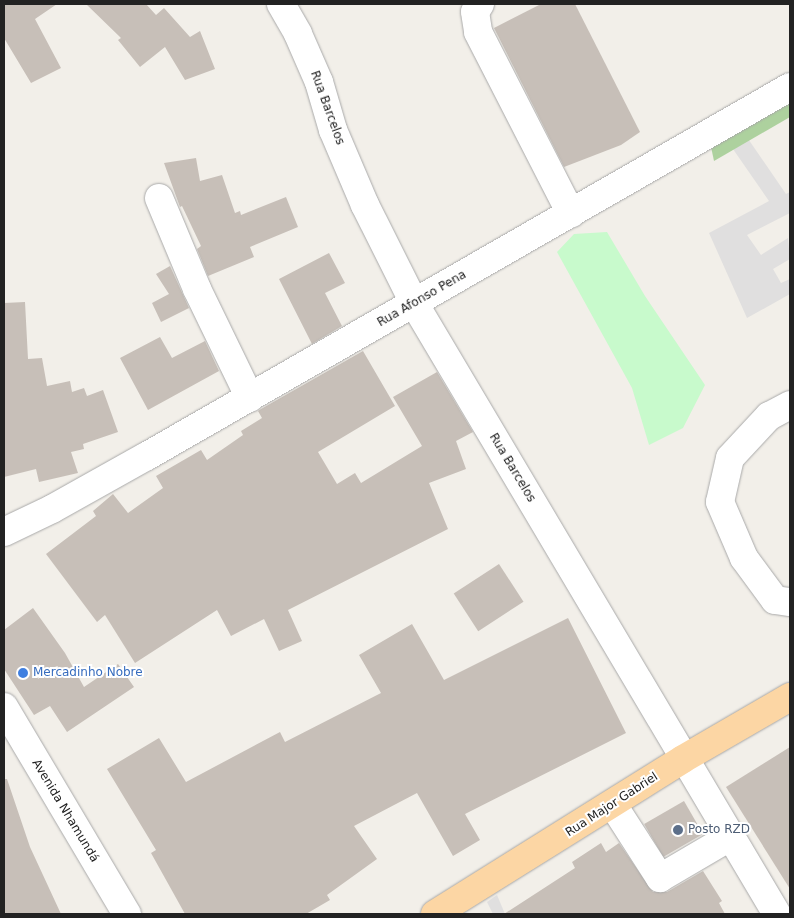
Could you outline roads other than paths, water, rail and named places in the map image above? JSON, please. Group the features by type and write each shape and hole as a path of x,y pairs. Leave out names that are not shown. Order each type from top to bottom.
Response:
{"main road":[{"name":"Rua Major Gabriel","path":"435,914 683,759 790,697"}],"street":[{"name":"Rua Barcelos","path":"281,4 315,74 334,130 365,205 414,303 683,759 777,914"},
{"path":"480,4 475,12 478,32 571,214"},
{"name":"Rua Afonso Pena","path":"4,532 52,510 250,398 790,86"},
{"path":"159,198 197,289 250,398"},
{"path":"790,405 769,416 730,458 720,502 744,558 775,600 790,602"},
{"name":"Rua Afonso Pena","path":"4,544 52,510"},
{"name":"Avenida Nhamundá","path":"4,707 127,914"},
{"path":"613,804 660,878 730,838"}],"place":[{"name":"Mercadinho Nobre","path":"23,673"},
{"name":"Posto RZD","path":"678,830"}]}
